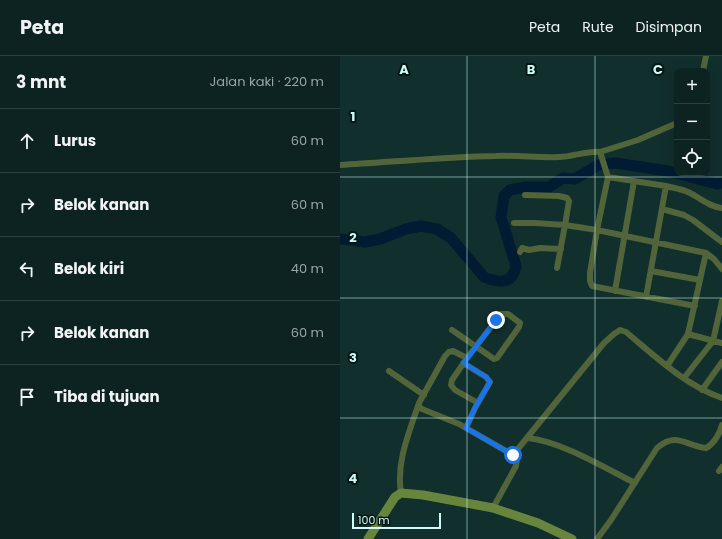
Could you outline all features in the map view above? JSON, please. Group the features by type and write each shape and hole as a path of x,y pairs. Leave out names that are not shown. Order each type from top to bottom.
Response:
{"street":[{"path":"704,68 706,56"},
{"path":"340,165 484,156 559,157 576,156 594,151 601,154 674,124"},
{"path":"601,154 608,176 597,230 590,281 592,286 646,298 695,306"},
{"path":"608,176 679,189 689,193 712,207 722,208"},
{"path":"615,291 634,181"},
{"path":"646,298 666,186"},
{"path":"525,195 558,196 567,198 569,202 557,268"},
{"path":"662,209 684,215 722,242"},
{"path":"514,223 565,225 597,230 706,253 714,259 722,269"},
{"path":"520,252 522,248 529,250 540,248 561,249"},
{"path":"667,366 688,334 706,253"},
{"path":"651,271 700,280"},
{"path":"684,378 713,340 722,300"},
{"path":"452,330 476,346 491,358 494,359 497,358 516,332 520,323 508,314 501,314 476,346 465,360 452,380 451,385 455,390 478,403"},
{"path":"513,455 604,343 620,330 626,332 667,366 702,390 722,398"},
{"path":"688,334 722,343"},
{"path":"401,493 398,479 401,460 419,403 445,356 449,352 453,352 465,360 490,381 490,384 478,403 466,428"},
{"path":"702,390 722,362"},
{"path":"389,371 424,395"},
{"path":"419,403 419,406 422,409 466,428 513,455 517,459 516,466 493,508"},
{"path":"597,539 635,483 656,448 663,442 673,439 706,448 710,446 721,433 722,425"},
{"path":"528,438 545,441 635,483"},
{"path":"368,539 389,504 401,493 423,494 493,508 538,523 572,539"}],"waterway":[{"path":"340,239 365,242 380,239 406,229 421,226 437,229 451,238 484,277 504,281 511,277 516,266 501,217 504,196 510,190 525,187 549,187 563,178 575,179 598,165 615,163 668,171 717,184 722,183"}],"route":[{"path":"496,320 464,363 490,380 490,384 475,408 466,428 513,455"}]}
